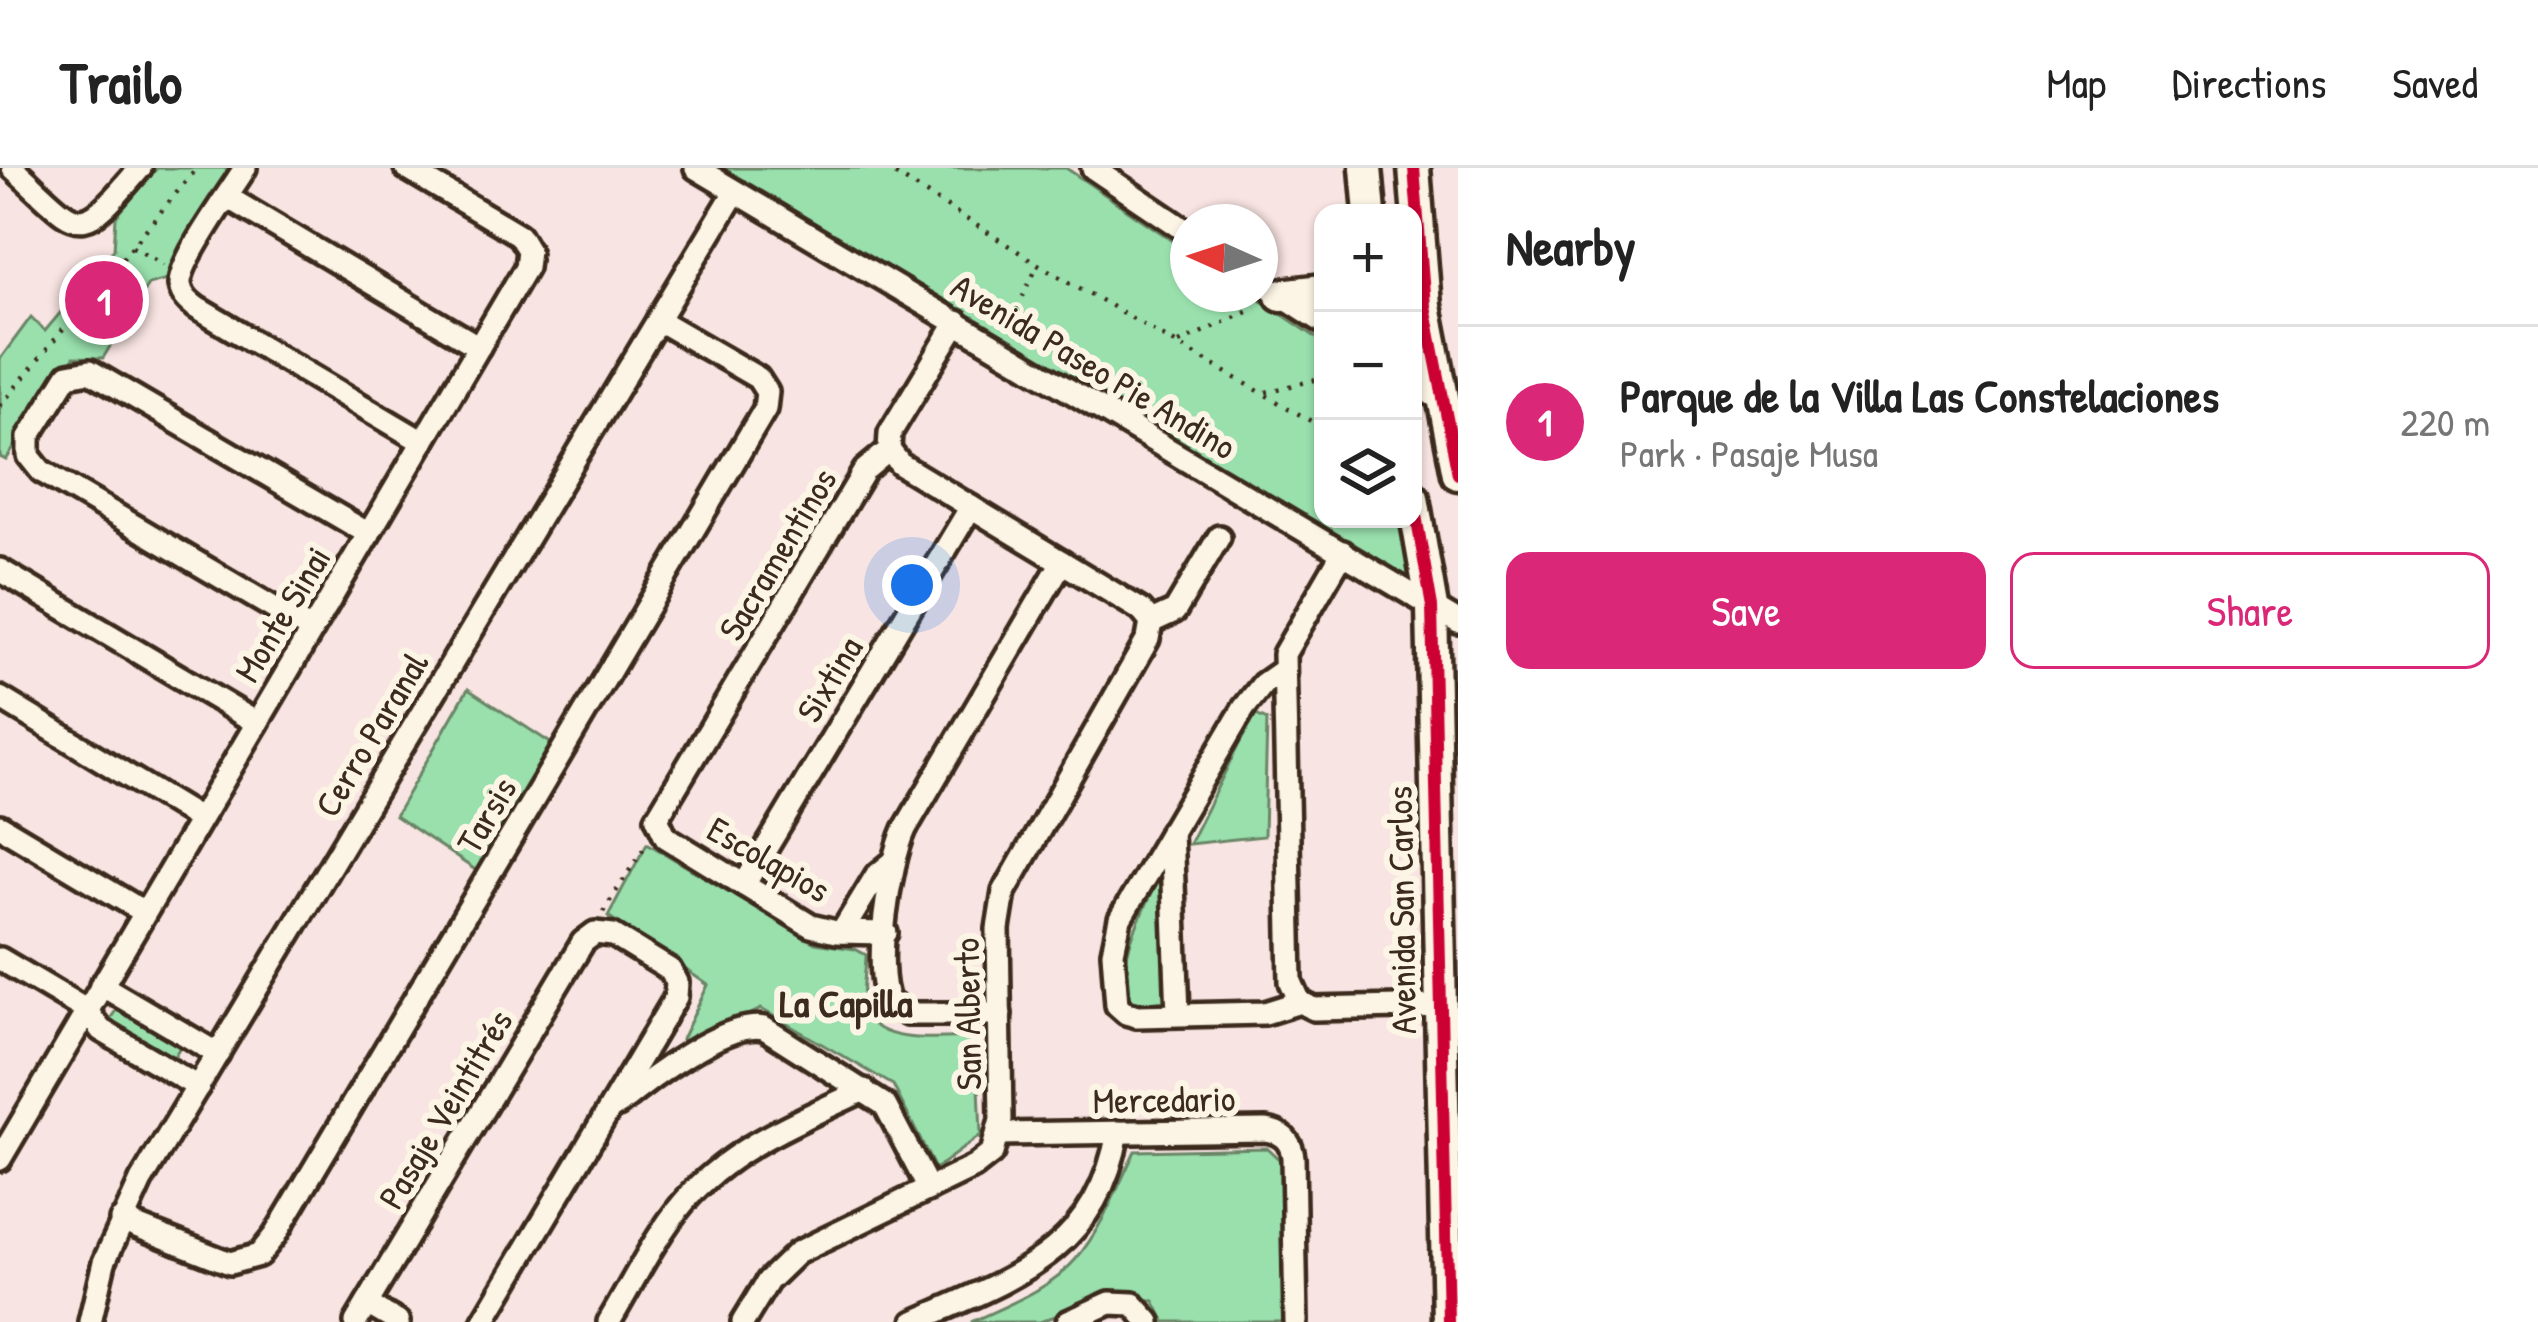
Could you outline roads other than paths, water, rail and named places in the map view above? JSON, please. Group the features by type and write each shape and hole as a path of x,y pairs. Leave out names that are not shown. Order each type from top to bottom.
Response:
{"main road":[{"path":"1366,168 1369,204"},
{"path":"1414,168 1415,204"},
{"path":"1278,288 1314,290"},
{"path":"1419,312 1450,406 1458,474"},
{"name":"Avenida San Carlos","path":"1421,528 1445,614 1443,1006 1448,1322"}],"street":[{"path":"13,168 68,218 84,221 98,217 140,168"},
{"path":"244,168 182,274 182,291 197,308 423,442"},
{"name":"Monte Sinai","path":"0,1159 526,267 528,250 512,230 406,168"},
{"name":"Avenida Paseo Pie Andino","path":"696,168 1445,614"},
{"path":"1093,168 1170,220"},
{"name":"Cerro Paranal","path":"91,1322 104,1262 122,1220 735,192"},
{"path":"227,196 479,347"},
{"path":"1278,293 1314,316"},
{"name":"Tarsis","path":"122,1220 219,1259 241,1262 265,1248 286,1215 765,409 767,392 758,378 658,320"},
{"name":"Sacramentinos","path":"657,826 660,812 865,470 889,450 890,433 957,322"},
{"path":"311,630 36,467 27,450 29,437 62,382 76,371 96,374 368,534"},
{"path":"1422,388 1450,406"},
{"path":"889,450 900,464 1142,610 1151,622"},
{"name":"Sixtina","path":"744,885 971,507"},
{"name":"San Alberto","path":"743,1322 768,1281 797,1253 984,1161 999,1134 999,917 1004,892 1148,639 1151,622 1174,611 1219,537"},
{"path":"1343,552 1288,642 1283,670 1291,982 1300,1002 1314,1009 1443,1006"},
{"path":"1000,1014 914,1015 894,1007 884,988 892,862 905,829 1062,562"},
{"path":"0,570 256,723"},
{"path":"1283,670 1252,695 1117,929 1114,994 1121,1010 1131,1015 1275,1012 1300,1002"},
{"path":"0,698 199,819"},
{"path":"0,826 144,912"},
{"name":"Escolapios","path":"657,826 666,837 811,926 886,933"},
{"path":"1171,831 1178,1014"},
{"path":"842,932 876,876 892,862"},
{"name":"Pasaje Veintitrés","path":"361,1313 583,942 595,933 614,935 670,970 677,982 676,998 649,1044"},
{"path":"0,959 86,1010 101,1030 198,1087"},
{"path":"100,985 218,1054"},
{"path":"607,1115 683,1059 742,1028 757,1026 864,1090 892,1115 929,1189"},
{"path":"483,1322 649,1044 664,1055 683,1059"},
{"path":"609,1322 665,1228 702,1183 761,1139 864,1090"},
{"name":"Mercedario","path":"999,1134 1265,1130 1286,1139 1293,1157 1296,1322"},
{"path":"914,1322 1022,1273 1064,1243 1096,1202 1118,1132"},
{"path":"1068,1322 1118,1301 1132,1304 1149,1322"},
{"path":"361,1313 398,1322"}],"place":[{"name":"Parque de la Villa Las Constelaciones","path":"104,300"}],"district":[{"name":"La Capilla","path":"846,1003"}]}
